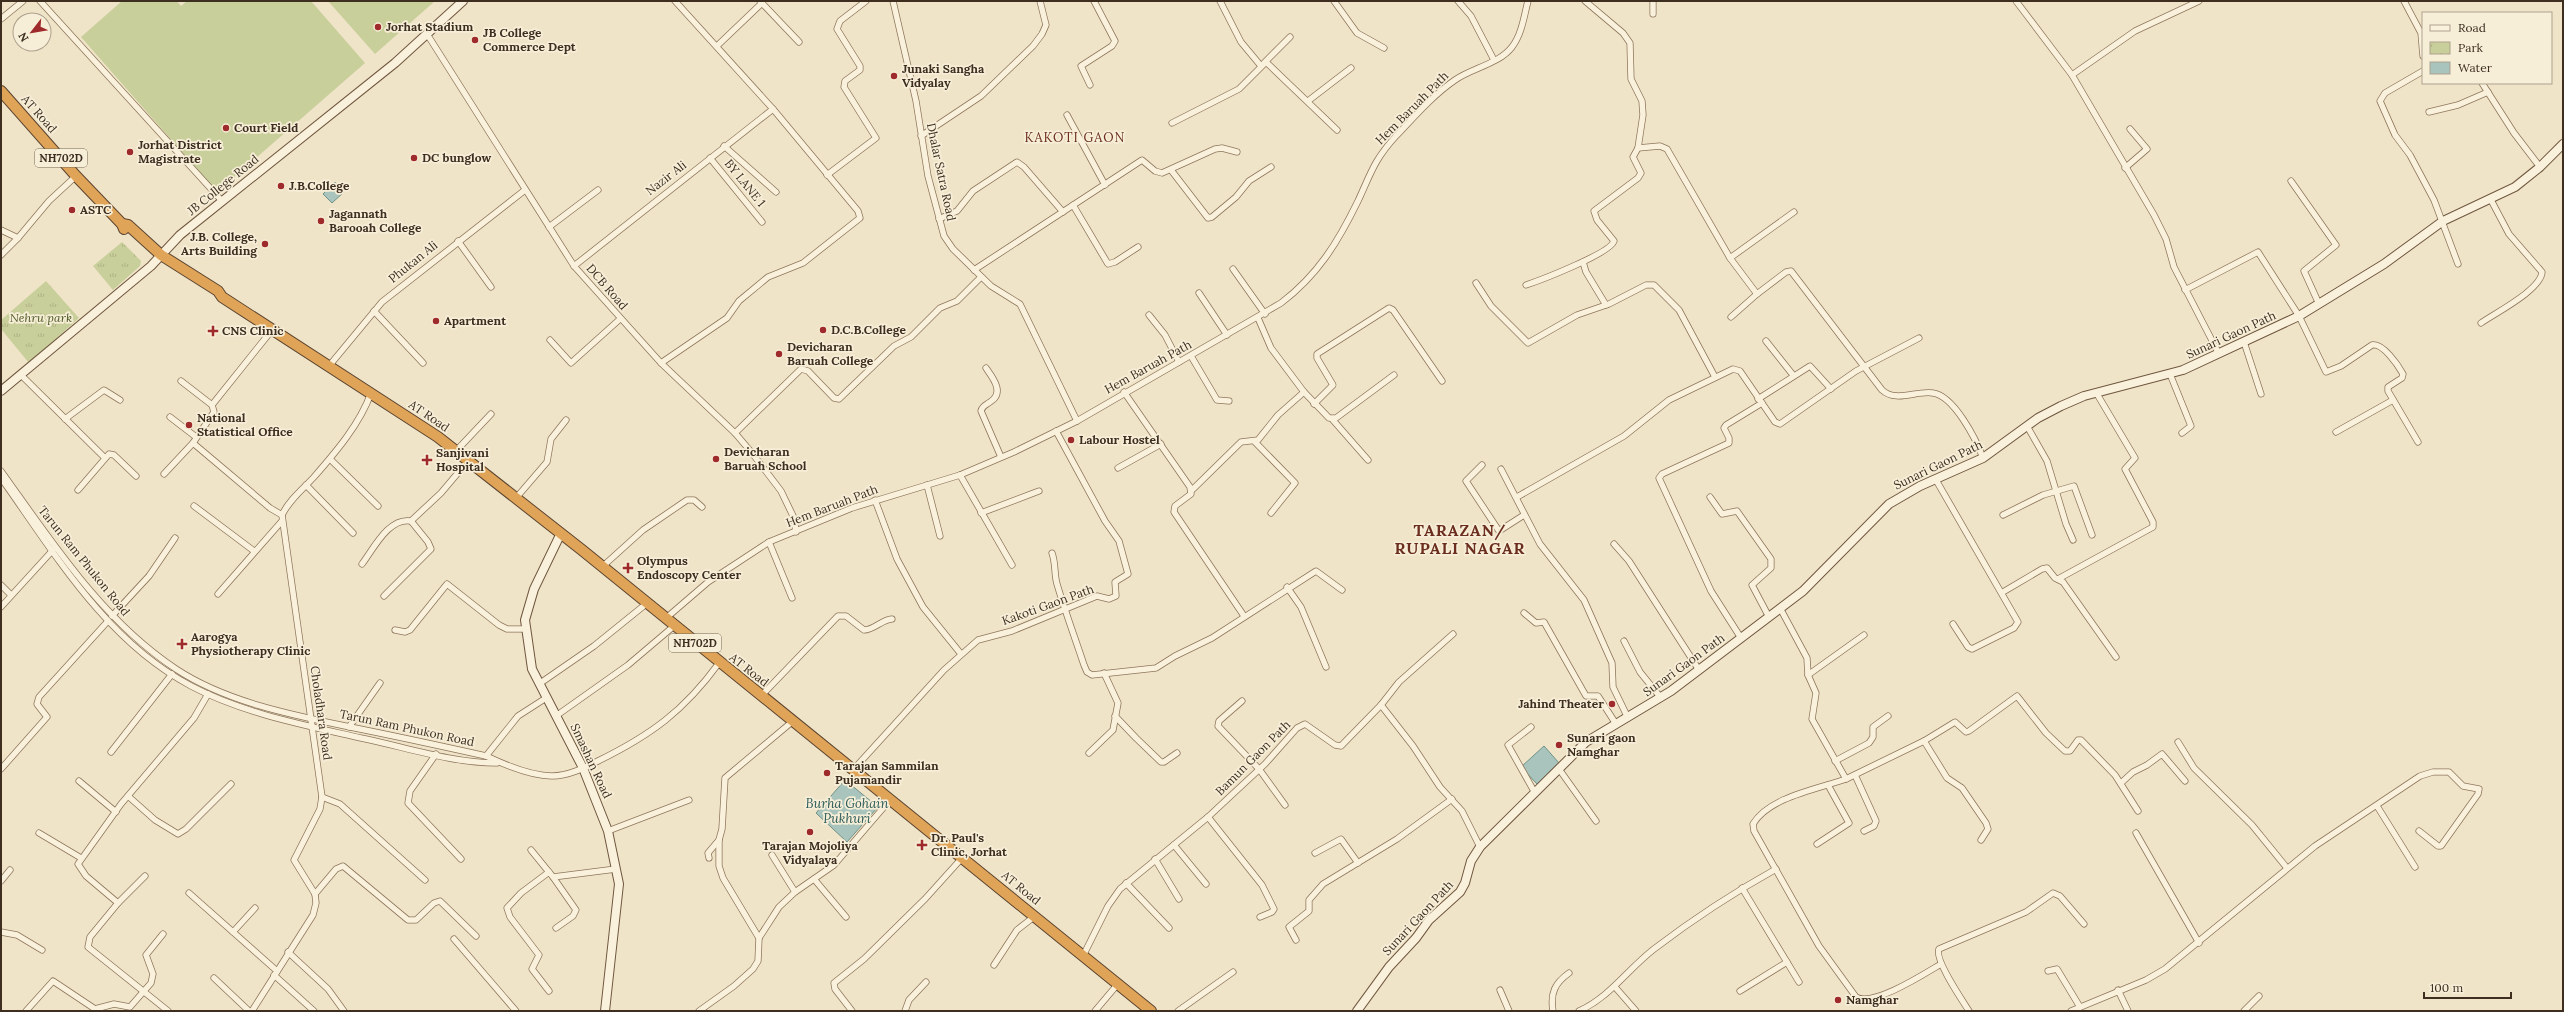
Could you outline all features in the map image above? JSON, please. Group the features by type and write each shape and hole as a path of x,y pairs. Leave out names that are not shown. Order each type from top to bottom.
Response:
{"highway":[{"name":"AT Road","path":"1,91 76,176 122,224 128,224 159,257 218,292 222,297 371,393 456,451 561,533 646,604 1151,1011"}],"street":[{"path":"1,19 24,1"},
{"path":"40,1 222,201"},
{"name":"JB College Road","path":"1,391 159,257 222,201 395,62 463,1"},
{"path":"661,363 728,318 739,301 768,277 803,263 859,221 860,215 773,108 718,45 675,1"},
{"path":"827,175 876,138 844,87 845,81 860,70 860,66 837,29 840,21 866,1"},
{"name":"Dhalar Satra Road","path":"893,1 939,219 948,242 981,277 998,291 1013,298 1020,304 1077,421"},
{"path":"922,136 981,96 1033,46 1042,34 1046,25 1040,1"},
{"path":"1090,85 1081,66 1112,46 1115,41 1094,1"},
{"path":"1220,1 1241,42 1263,65"},
{"path":"1334,1 1357,33 1384,48"},
{"path":"1458,1 1471,16 1494,60"},
{"name":"Hem Baruah Path","path":"665,619 708,582 769,542 875,500 960,475 1001,457 1077,421 1124,392 1265,314 1290,296 1325,261 1355,206 1372,167 1397,135 1450,84 1508,52 1515,43 1528,1"},
{"path":"1526,285 1583,262 1614,244 1612,238 1594,216 1594,211 1641,176 1640,169 1633,157 1638,148 1643,108 1631,79 1630,43 1623,33 1585,1"},
{"path":"1653,1 1653,14"},
{"path":"2016,1 2072,75 2161,228 2174,267 2219,354"},
{"path":"2072,75 2135,32 2199,1"},
{"path":"2404,1 2421,33 2422,44"},
{"path":"718,45 761,2 799,42"},
{"name":"DCB Road","path":"427,34 574,266 661,363 735,433 781,491 794,518 796,532"},
{"path":"1172,123 1239,89 1290,37"},
{"path":"1263,65 1269,63 1337,130"},
{"path":"1308,101 1351,68"},
{"path":"2422,73 2385,92 2380,99 2395,135 2410,155 2443,221 2458,264"},
{"path":"2483,84 2514,133 2540,167"},
{"path":"2430,112 2458,105 2488,92"},
{"name":"Nazir Ali","path":"574,266 773,108"},
{"path":"1067,114 1105,185"},
{"path":"2125,168 2147,149 2130,129"},
{"name":"Sunari Gaon Path","path":"1357,1011 1389,967 1416,938 1430,920 1460,892 1471,861 1480,848 1586,742 1661,698 1769,617 1815,580 1881,510 1911,490 1983,458 2026,426 2061,406 2097,394 2170,374 2219,354 2299,316 2384,264 2443,221 2491,200 2515,187 2540,167 2563,144"},
{"path":"724,146 776,192"},
{"path":"1638,148 1660,146 1667,149 1730,258 1757,294"},
{"path":"974,270 1142,160 1159,173 1171,170 1215,149 1222,148 1237,152"},
{"name":"BY LANE 1","path":"710,158 762,222"},
{"path":"939,219 957,211 973,191 1017,162 1024,167 1063,212"},
{"path":"1171,170 1208,218 1212,218 1236,197 1249,181 1271,167"},
{"path":"1,255 18,238 49,201 76,176"},
{"path":"2291,181 2336,245 2304,271 2319,304"},
{"name":"Phukan Ali","path":"329,366 382,302 525,190"},
{"path":"549,227 598,190"},
{"path":"2481,323 2529,290 2539,281 2542,272 2509,234 2491,200"},
{"path":"1073,205 1108,264 1115,262 1138,247"},
{"path":"1730,258 1794,212"},
{"path":"1,230 18,238"},
{"path":"458,241 491,287"},
{"path":"2185,290 2258,252 2299,316 2326,372 2341,366 2372,345 2378,345 2383,349 2403,374 2402,378 2388,389 2418,442"},
{"path":"1583,262 1586,272 1606,305"},
{"path":"1233,269 1265,314"},
{"path":"1731,317 1757,294 1786,272 1791,271 1863,368 1882,390 1890,395 1930,392 1942,396 1967,426 1983,458"},
{"path":"735,433 801,369 808,371 834,398 839,399 894,346 911,337 940,308 957,301 981,277"},
{"path":"1476,283 1495,310 1528,343 1577,315 1606,305 1646,285 1658,288 1678,310 1715,377"},
{"path":"1198,293 1227,335"},
{"path":"1314,404 1333,385 1317,358 1317,354 1389,308 1393,310 1442,381"},
{"path":"374,311 424,363"},
{"path":"1149,315 1165,335 1179,362"},
{"path":"1258,318 1268,344 1304,392 1326,416 1332,419 1368,460"},
{"path":"550,340 571,364 620,319"},
{"path":"212,405 272,330"},
{"path":"1517,497 1624,436 1669,400 1715,377 1737,368 1775,422 1780,424 1863,368 1919,338"},
{"path":"1766,341 1793,375"},
{"path":"2244,342 2261,394"},
{"path":"1191,356 1217,400 1229,401"},
{"path":"1741,638 1711,591 1659,478 1662,474 1729,443 1726,425 1793,375 1810,366 1831,389"},
{"path":"986,368 996,384 998,392 996,398 981,411 1001,457"},
{"path":"2170,374 2191,426 2182,433"},
{"path":"21,375 104,457"},
{"path":"1332,419 1394,375"},
{"path":"164,474 193,443 196,437 209,422 214,412 212,405 182,381"},
{"path":"65,419 104,390 120,400"},
{"path":"1124,392 1161,444 1191,491"},
{"path":"1255,442 1282,411 1304,392"},
{"path":"218,594 282,518 292,499 330,459 352,427 371,393"},
{"path":"2058,579 2151,528 2153,525 2124,469 2126,465 2135,460 2134,456 2097,394"},
{"path":"2336,432 2393,400"},
{"path":"456,451 491,414"},
{"path":"170,417 196,437"},
{"path":"516,498 547,462 551,439 566,420"},
{"path":"2026,426 2047,461 2066,524 2074,540"},
{"name":"Kakoti Gaon Path","path":"853,770 961,654 978,640 1012,631 1097,596 1112,598 1116,594 1115,582 1128,574 1119,541 1105,521 1056,431"},
{"path":"1244,616 1174,512 1175,506 1241,442 1248,440 1255,442 1295,483 1271,514"},
{"path":"193,443 282,518"},
{"path":"1118,468 1161,444"},
{"path":"78,490 104,457 109,454 114,455 136,476"},
{"path":"330,459 378,506"},
{"path":"411,521 441,493 468,461"},
{"path":"1482,465 1466,481 1499,531 1524,515"},
{"path":"1501,469 1517,497 1524,515 1540,544 1584,600 1612,663 1613,686 1628,718"},
{"name":"Tarun Ram Phukon Road","path":"1,471 112,616 137,639 178,671 231,695 311,720 486,756 500,763 544,776 561,776 583,768 630,745 659,727 684,705 719,663"},
{"path":"960,475 1012,565"},
{"name":"Tarun Ram Phukon Road","path":"1,478 53,550 108,622 172,674 208,694 312,727 436,754 486,763 500,763"},
{"path":"1936,480 2003,592 2018,620 2018,624 2014,628 1972,649 1968,647 1953,624"},
{"path":"306,485 353,533"},
{"path":"927,485 940,536"},
{"path":"2003,514 2034,499 2057,491 2075,487 2092,535"},
{"path":"981,513 1039,491"},
{"path":"1710,497 1722,514 1737,511 1771,558 1772,568 1752,585 1769,617"},
{"path":"602,567 644,530 687,500 694,500 702,507"},
{"path":"875,500 897,559 919,600 961,654"},
{"path":"194,506 254,551"},
{"name":"Choladhara Road","path":"282,518 322,797 320,809 294,860 315,894"},
{"path":"362,564 394,523 402,519 411,521 428,542 431,549 384,596"},
{"name":"Smashan Road","path":"561,533 528,607 525,620 532,669 583,768 608,831 616,869 619,884 605,1011"},
{"path":"112,616 149,576 175,538"},
{"path":"769,542 792,598"},
{"path":"1614,544 1629,561 1699,670"},
{"path":"1,607 53,550"},
{"path":"1052,554 1056,582 1087,672 1092,675 1156,668 1175,656 1212,638 1287,588 1316,571 1342,590"},
{"path":"2003,592 2044,568 2058,579 2116,657"},
{"path":"395,630 405,632 410,630 447,584 498,625 507,629 526,629"},
{"path":"1,585 11,595"},
{"path":"1287,588 1301,608 1326,667"},
{"path":"539,684 594,646 646,604"},
{"path":"1780,608 1806,654 1808,675 1816,693 1812,719 1846,779"},
{"path":"1524,613 1536,623 1544,622 1586,696 1598,696 1616,724"},
{"path":"761,696 838,616 846,616 864,630 871,628 883,620 892,619"},
{"path":"1,769 47,717 38,704 38,697 108,622"},
{"path":"556,716 628,665 674,626"},
{"path":"1453,634 1396,685 1381,705 1462,811 1480,848"},
{"path":"1808,675 1864,635"},
{"path":"1624,641 1640,672 1661,698"},
{"path":"1089,752 1112,733 1116,716 1117,699 1104,673"},
{"path":"111,752 172,674"},
{"path":"349,727 380,683"},
{"path":"118,903 80,869 78,864 128,796 194,718 208,694"},
{"path":"1941,964 1907,983 1872,998 1860,999 1851,993 1819,946 1753,828 1755,820 1772,806 1793,796 1855,775 1924,741 1955,722 1966,732 1969,731 2018,696 2046,733 2066,751 2070,751 2080,739 2122,783 2138,811"},
{"path":"486,756 518,716 546,698"},
{"path":"1242,701 1219,721 1218,726 1259,769 1285,804"},
{"name":"Bamun Gaon Path","path":"1082,956 1108,906 1126,883 1208,817 1259,769 1301,726 1309,726 1335,745 1341,746 1381,705"},
{"path":"1116,716 1161,762 1164,762 1177,753"},
{"path":"1835,760 1869,743 1873,737 1874,725 1888,716"},
{"path":"759,938 723,878 719,866 720,840 724,817 725,778 793,721"},
{"path":"1531,727 1508,745 1535,793"},
{"path":"1924,741 1947,778 1962,788 1986,823 1988,829 1981,840"},
{"path":"2178,742 2194,768 2252,825 2287,868"},
{"path":"436,754 410,790 408,803 461,859"},
{"path":"2122,783 2133,772 2147,766 2162,754 2185,781"},
{"path":"1559,769 1596,821"},
{"path":"2071,1011 2156,975 2199,943 2315,846 2378,806 2417,778 2433,772 2449,772 2463,786 2479,788 2478,794 2441,846 2438,846 2419,831"},
{"path":"1855,775 1876,821 1874,826 1864,831"},
{"path":"78,781 116,812"},
{"path":"128,796 155,820 178,834 186,829 231,784"},
{"path":"1817,844 1849,823 1828,785"},
{"path":"322,797 340,804 425,880"},
{"path":"1296,940 1289,927 1309,911 1309,900 1323,884 1397,839 1452,799"},
{"path":"608,831 689,800"},
{"path":"699,1011 734,986 753,969 758,960 759,938 779,907 795,892 834,865 890,800"},
{"path":"2378,806 2415,867"},
{"path":"1208,817 1262,885 1274,909 1272,912 1260,917"},
{"path":"39,833 81,858"},
{"path":"2136,833 2199,943"},
{"path":"709,858 709,851 720,840"},
{"path":"1315,853 1341,840 1358,863"},
{"path":"1174,845 1206,884"},
{"path":"531,850 553,877 576,910 573,916 556,928"},
{"path":"772,855 795,892"},
{"path":"852,1011 835,989 834,983 864,959 891,933 962,858"},
{"path":"1155,859 1179,898"},
{"path":"214,978 251,1011 288,952 313,916 316,903 315,894 336,869 343,866 408,920 416,920 434,903 440,901 476,936"},
{"path":"553,877 616,869"},
{"path":"1579,1011 1600,999 1615,987 1653,950 1742,888 1776,869"},
{"path":"1,881 10,870"},
{"path":"549,872 521,893 507,908 510,917 539,955 532,969 549,991"},
{"path":"145,876 118,903 90,938 88,947 168,1011"},
{"path":"814,879 846,917"},
{"path":"1126,883 1169,928"},
{"path":"1742,888 1799,982"},
{"path":"189,892 234,932 314,1011"},
{"path":"1969,1011 1941,964 1937,954 1941,948 2026,912 2053,893 2060,896 2084,924"},
{"path":"234,932 255,908"},
{"path":"994,965 1016,930 1035,916"},
{"path":"1,932 17,935 42,950"},
{"path":"26,1011 53,981 95,1009 114,1004 130,1007 145,993 151,983 153,974 146,955 163,934"},
{"path":"454,939 516,1011"},
{"path":"288,952 325,985 344,1011"},
{"path":"1740,991 1787,962"},
{"path":"2048,972 2057,969 2080,1007"},
{"path":"1178,1011 1233,972"},
{"path":"1553,1011 1553,988 1560,979 1569,972"},
{"path":"905,1011 909,1000 926,982"},
{"path":"1095,1011 1117,985"},
{"path":"1615,987 1636,1011"},
{"path":"1500,990 1509,1011"},
{"path":"2118,990 2128,1011"},
{"path":"2244,1011 2259,996"}],"green space":[{"name":"Court Field","path":"122,1 177,1 181,6 187,1 311,1 365,63 217,192 81,37"},
{"name":"Jorhat Stadium","path":"328,1 435,1 375,54"},
{"path":"122,242 141,261 140,266 113,290 93,266"},
{"name":"Nehru park","path":"46,281 79,318 29,363 1,329 1,320"}],"water":[{"path":"335,182 344,192 332,203 323,194"},
{"path":"1544,746 1559,763 1537,784 1521,767"},
{"name":"Burha Gohain Pukhuri","path":"845,780 878,807 847,842 816,813"}],"place":[{"name":"Jorhat Stadium","path":"378,27"},
{"name":"JB College Commerce Dept","path":"475,40"},
{"name":"Junaki Sangha Vidyalay","path":"894,76"},
{"name":"Court Field","path":"226,128"},
{"name":"Jorhat District Magistrate","path":"130,152"},
{"name":"DC bunglow","path":"414,158"},
{"name":"J.B.College","path":"281,186"},
{"name":"ASTC","path":"72,210"},
{"name":"Jagannath Barooah College","path":"321,221"},
{"name":"J.B. College, Arts Building","path":"265,244"},
{"name":"Apartment","path":"436,321"},
{"name":"D.C.B.College","path":"823,330"},
{"name":"CNS Clinic","path":"213,331"},
{"name":"Devicharan Baruah College","path":"779,354"},
{"name":"National Statistical Office","path":"189,425"},
{"name":"Labour Hostel","path":"1071,440"},
{"name":"Devicharan Baruah School","path":"716,459"},
{"name":"Sanjivani Hospital","path":"427,460"},
{"name":"Olympus Endoscopy Center","path":"628,568"},
{"name":"Aarogya Physiotherapy Clinic","path":"182,644"},
{"name":"Jahind Theater","path":"1612,704"},
{"name":"Sunari gaon Namghar","path":"1559,745"},
{"name":"Tarajan Sammilan Pujamandir","path":"827,773"},
{"name":"Tarajan Mojoliya Vidyalaya","path":"810,832"},
{"name":"Dr. Paul's Clinic, Jorhat","path":"922,845"},
{"name":"Namghar","path":"1838,1000"}],"district":[{"name":"KAKOTI GAON","path":"1075,137"},
{"name":"TARAZAN/ RUPALI NAGAR","path":"1460,539"}]}
